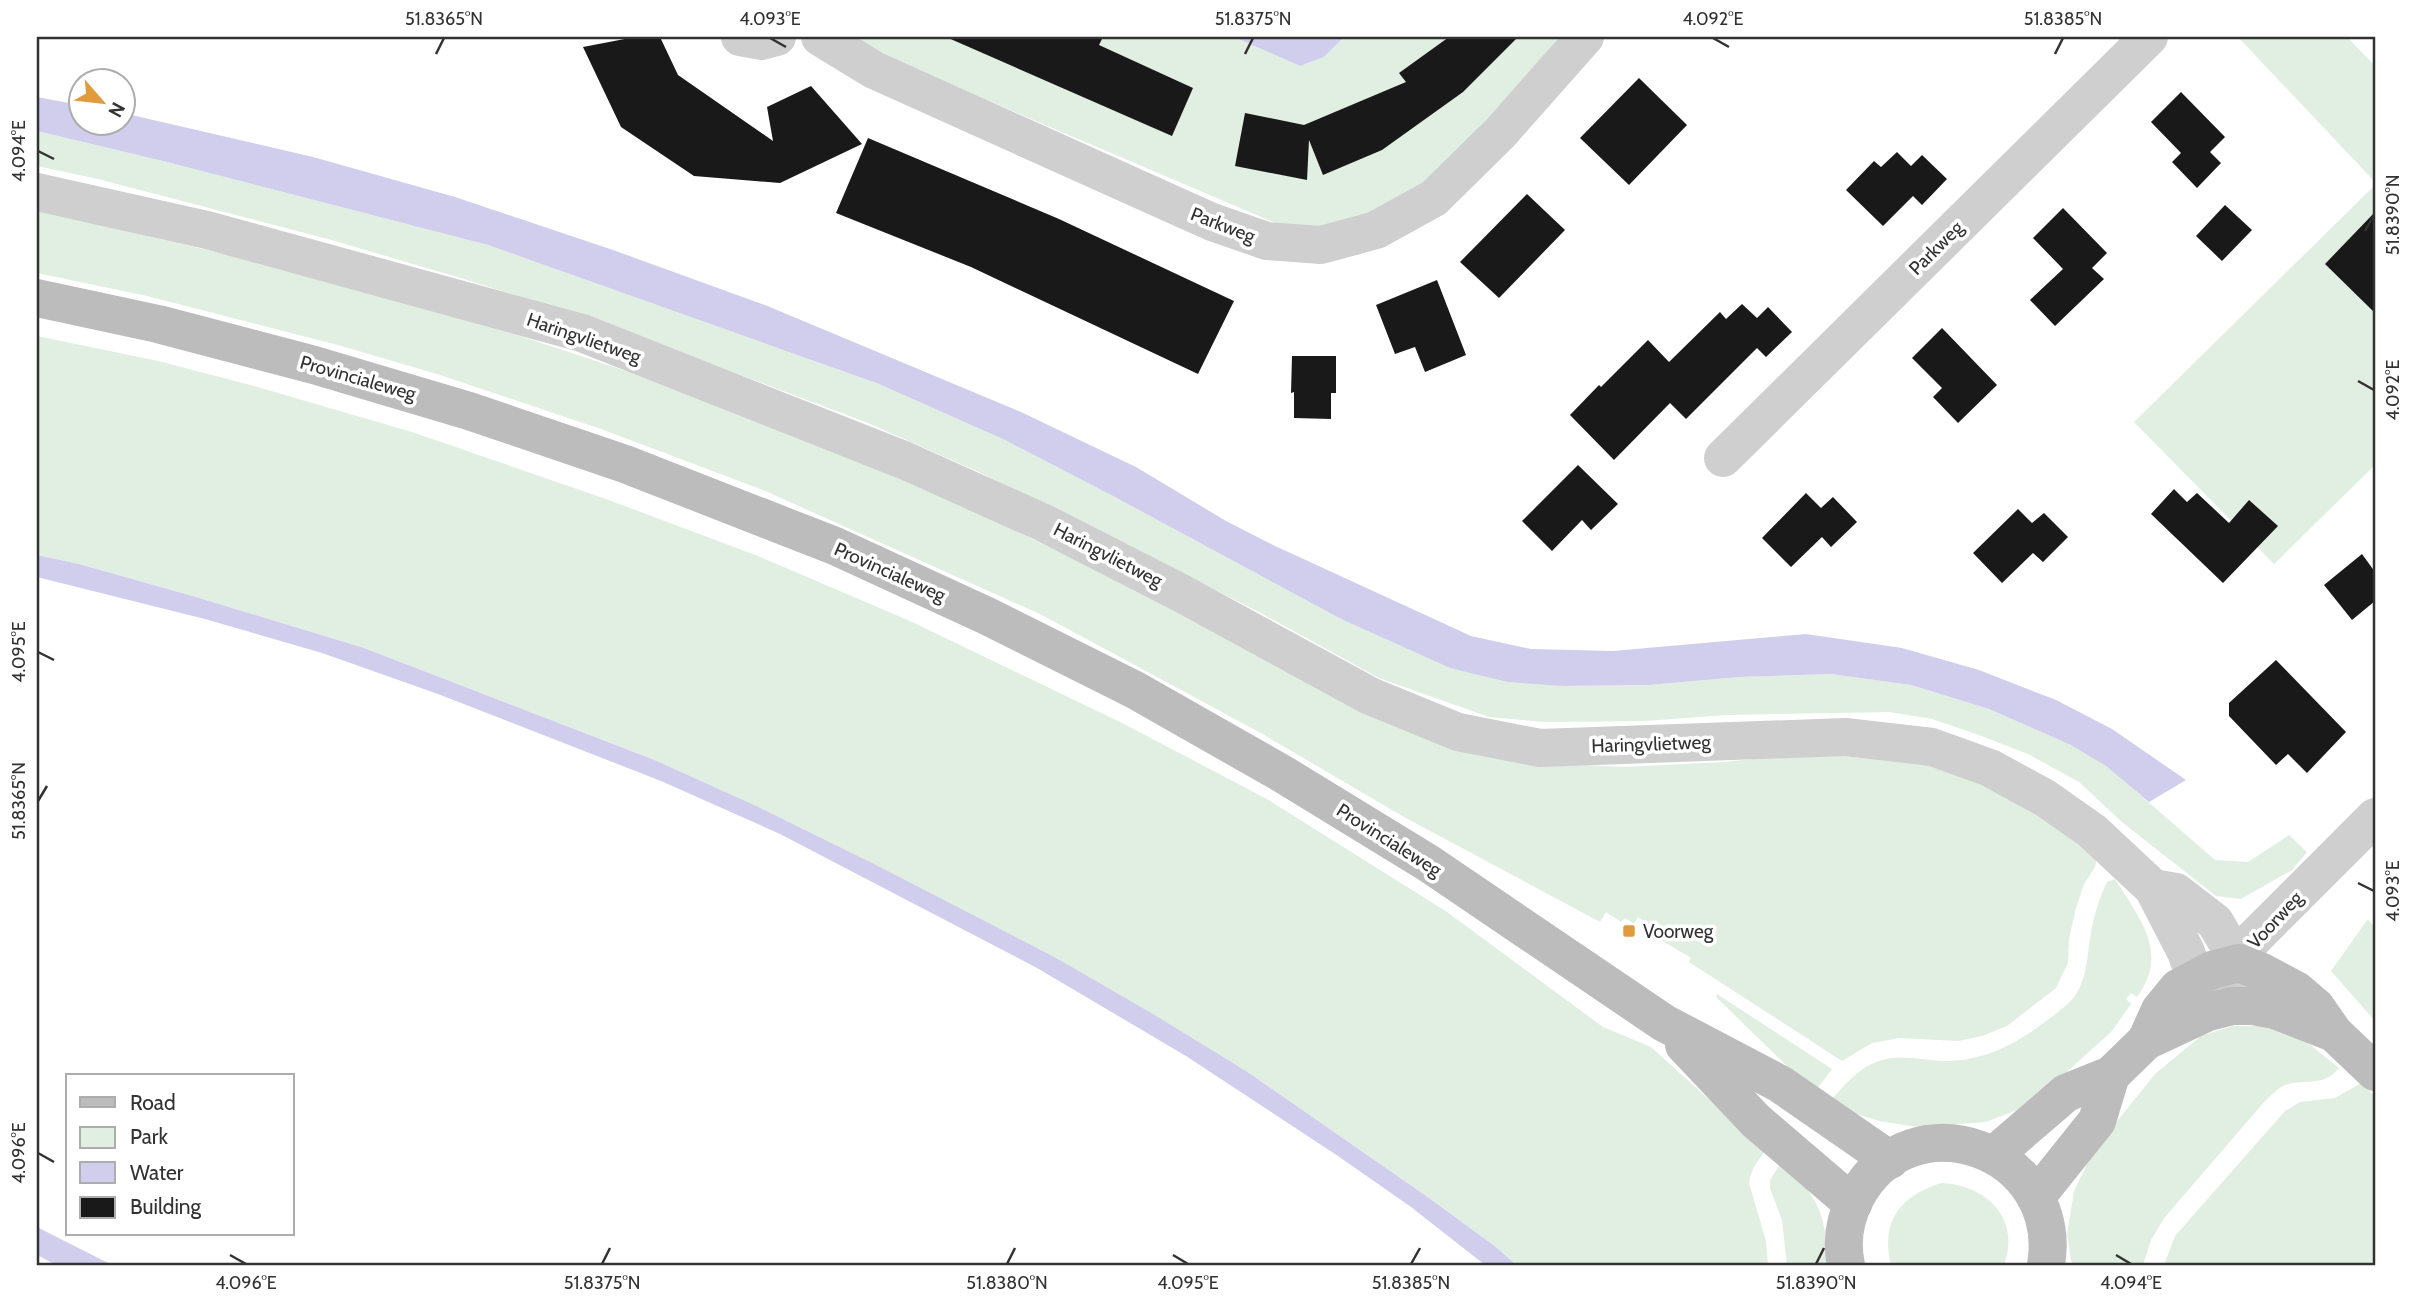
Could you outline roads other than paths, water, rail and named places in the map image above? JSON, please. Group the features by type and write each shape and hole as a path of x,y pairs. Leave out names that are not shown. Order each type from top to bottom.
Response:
{"main road":[{"name":"Provincialeweg","path":"37,298 158,324 288,358 469,411 625,464 835,546 987,616 1135,690 1270,766 1428,863 1664,1023 1780,1084 1890,1160"},
{"name":"Voorweg","path":"2146,1041 2160,1010 2178,988 2195,977 2239,963"},
{"path":"2239,963 2296,990 2316,1007 2334,1033 2375,1072"},
{"name":"Voorweg","path":"1994,1155 2066,1093 2111,1075 2146,1041 2208,1012 2232,1006"},
{"path":"2232,1006 2275,1010 2334,1033"},
{"name":"Provincialeweg","path":"1664,1023 1756,1121 1853,1204"},
{"name":"Voorweg","path":"2036,1197 2097,1121 2111,1075"},
{"path":"1846,1265 1845,1231 1853,1204 1868,1179 1890,1160 1914,1148 1942,1143 1968,1145 1994,1155 2018,1173 2036,1197 2046,1226 2046,1265"}],"street":[{"path":"740,37 762,41 777,37"},
{"name":"Parkweg","path":"820,37 874,70 1212,222 1267,241 1321,245 1376,230 1434,198 1500,133 1585,37"},
{"name":"Parkweg","path":"1723,458 2149,37"},
{"name":"Haringvlietweg","path":"37,192 207,230 582,333 906,461 1044,523 1179,592 1370,696 1458,732 1540,748 1844,737 1932,747 1990,768 2045,798 2092,831 2153,888 2186,952 2195,977"},
{"name":"Voorweg","path":"2239,963 2252,940 2375,817"},
{"name":"Haringvlietweg","path":"2153,888 2176,892 2215,922 2239,963"},
{"path":"2195,977 2232,1006 2239,963"}],"water":[{"path":"1234,37 1344,37 1324,57 1300,66"},
{"path":"37,97 66,102 66,136 136,136 136,116 313,157 455,197 613,250 765,305 1021,412 1136,467 1226,521 1273,545 1471,636 1531,649 1613,651 1806,634 1902,648 1979,670 2056,700 2112,729 2186,780 2149,802 2106,766 2071,745 1989,709 1911,685 1831,674 1739,677 1649,685 1564,686 1508,682 1450,668 1341,619 1005,440 879,384 488,245 37,131"},
{"path":"37,555 196,597 364,648 652,759 756,806 1056,958 1153,1014 1249,1073 1429,1198 1516,1265 1485,1265 1411,1207 1186,1056 1037,968 780,834 661,781 438,694 322,653 205,619 37,577"},
{"path":"37,1227 112,1265 56,1265 37,1255"}],"place":[{"name":"Voorweg","path":"1629,931"}]}
